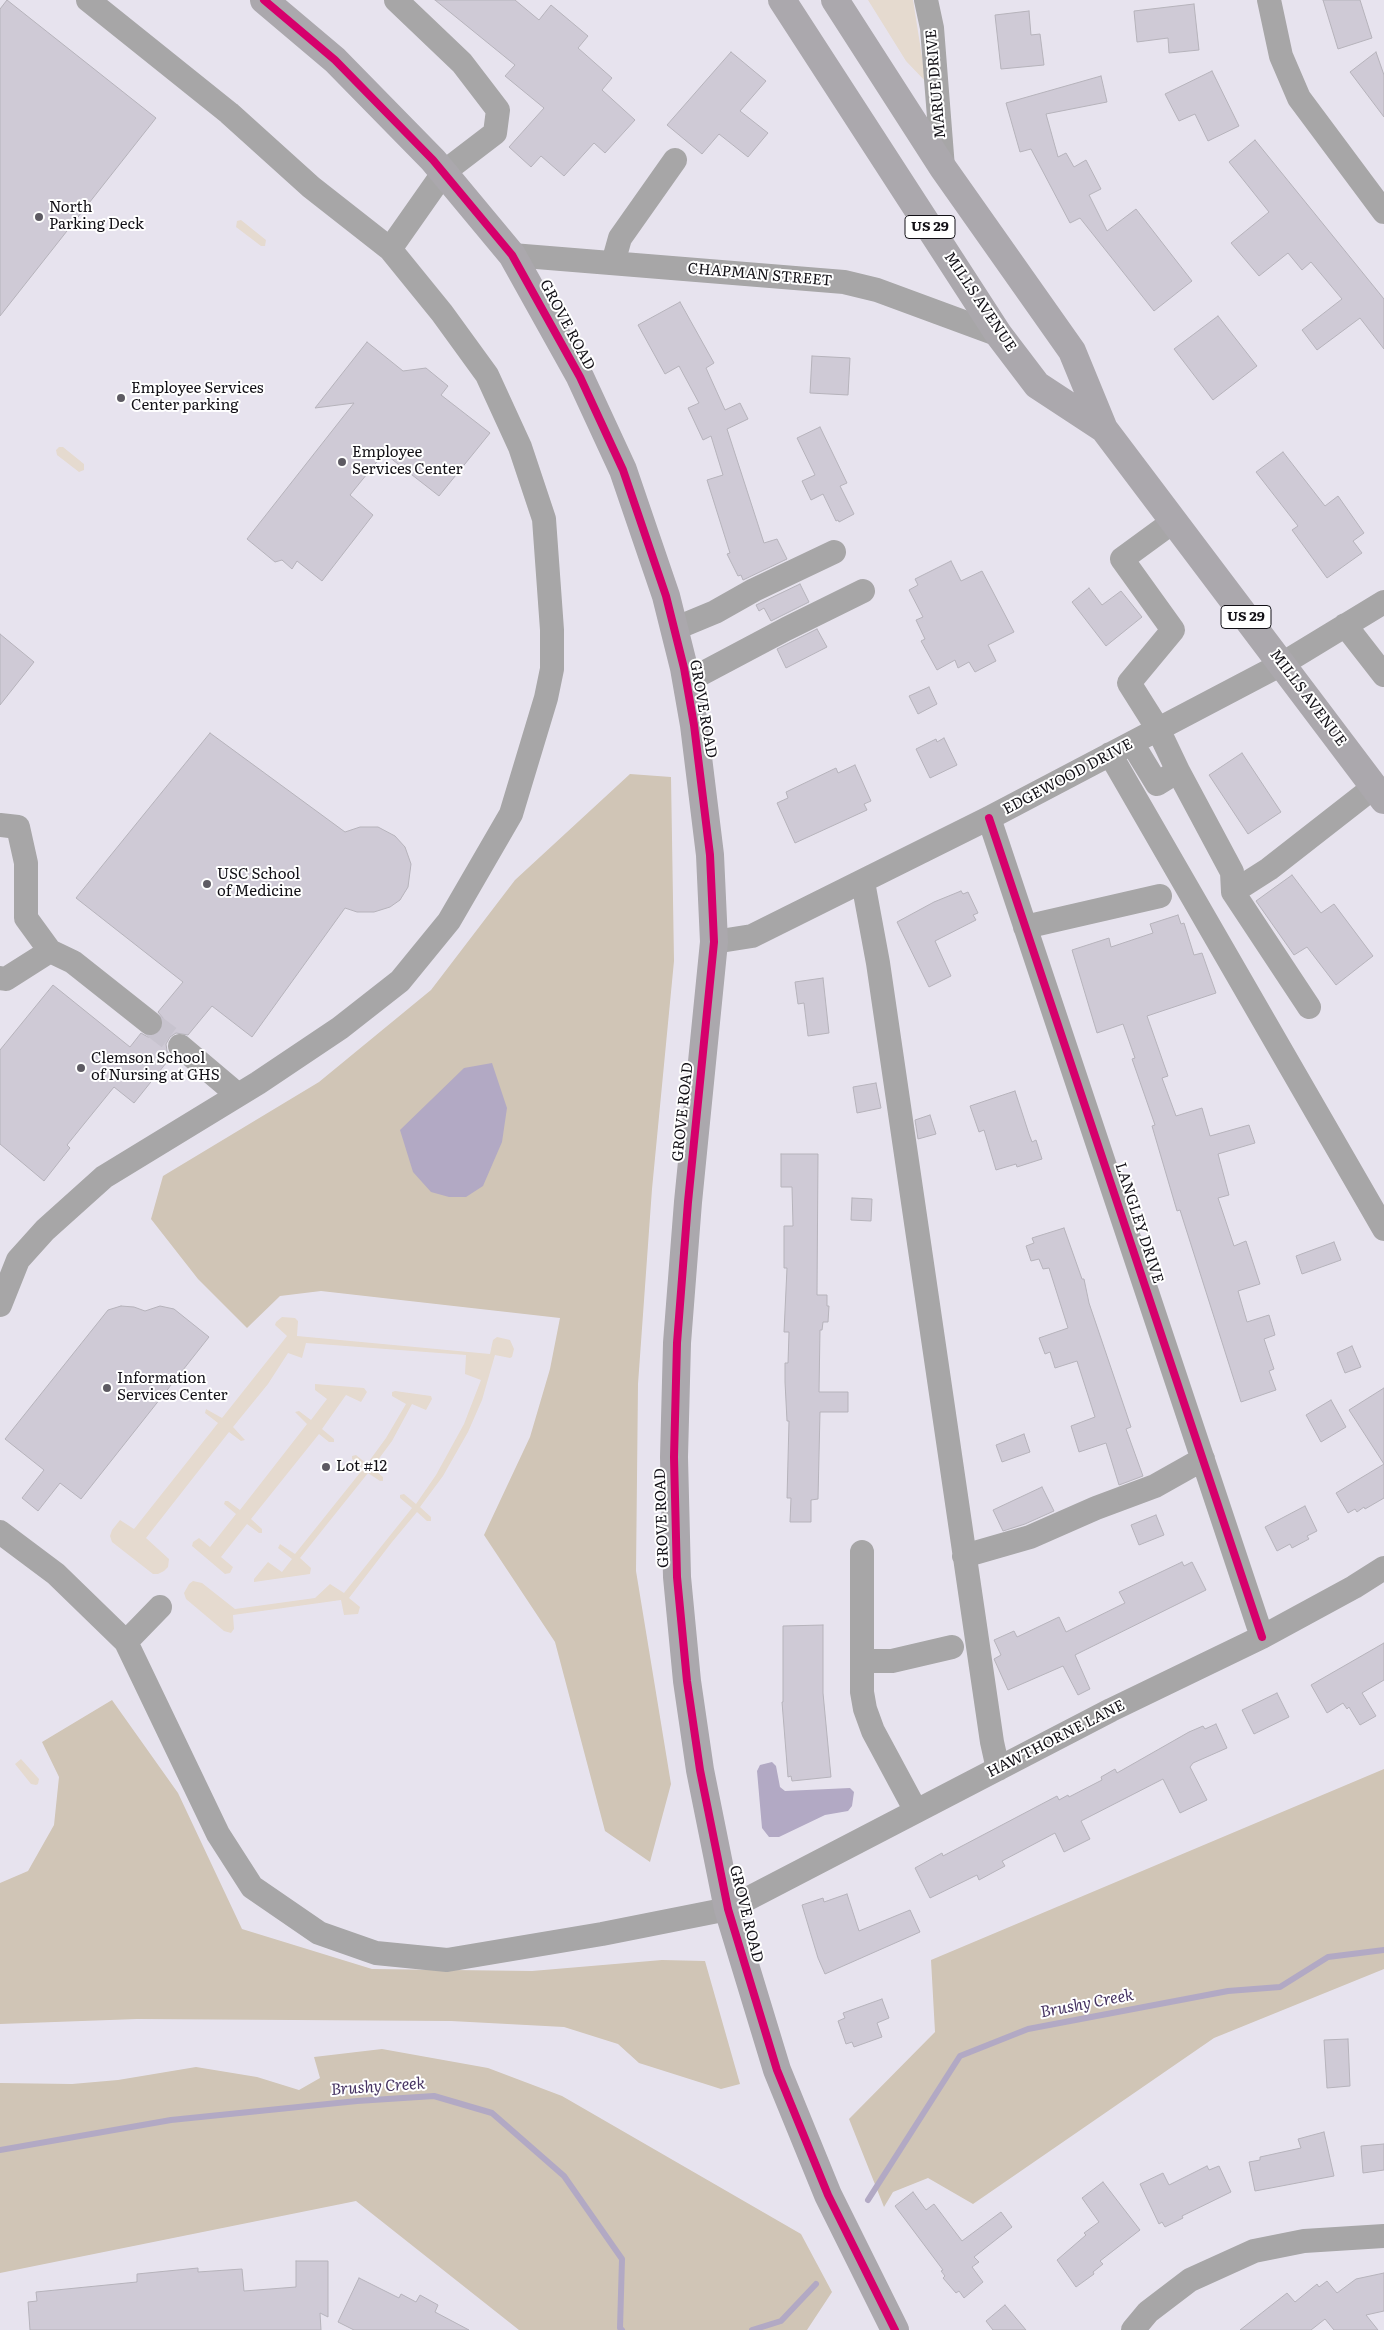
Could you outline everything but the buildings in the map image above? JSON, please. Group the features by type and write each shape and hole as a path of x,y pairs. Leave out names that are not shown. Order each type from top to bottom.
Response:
{"main road":[{"name":"MILLS AVENUE","path":"782,0 1000,334 1037,385 1104,429"},
{"name":"MILLS AVENUE","path":"835,0 942,168 1072,351 1104,429 1379,793"},
{"name":"GROVE ROAD","path":"275,3 335,60 444,172 512,255 580,378 623,470 654,558 674,629 694,724 710,855 714,942 686,1221 677,1343 674,1457 677,1577 687,1681 700,1770 728,1909 777,2070 828,2195 895,2330"}],"street":[{"path":"2,1294 18,1260 45,1230 104,1176 238,1095 340,1028 400,981 449,921 511,814 546,698 552,669 552,630 544,520 520,448 487,375 442,313 390,248 310,187 229,113 88,0"},
{"path":"390,248 444,172 494,133 498,110 462,62 396,0"},
{"name":"MARUE DRIVE","path":"926,0 932,28 942,168"},
{"path":"1269,0 1281,56 1299,98 1384,212"},
{"path":"613,263 620,238 675,160"},
{"name":"CHAPMAN STREET","path":"512,255 844,282 877,290 1000,334"},
{"path":"1174,521 1122,559 1173,630 1129,683 1158,729 1178,771 1232,872 1232,892 1309,1007"},
{"path":"674,629 715,612 754,590 834,552"},
{"path":"686,682 863,591"},
{"name":"EDGEWOOD DRIVE","path":"714,942 752,936 990,818 1282,664 1384,602"},
{"path":"1345,626 1380,662"},
{"path":"1132,743 1157,784 1178,771"},
{"path":"1110,754 1384,1229"},
{"path":"1232,892 1269,869 1379,793"},
{"name":"LANGLEY DRIVE","path":"990,818 1262,1637"},
{"path":"0,825 18,827 26,863 26,918 50,951 73,962 150,1023"},
{"path":"863,882 878,963 964,1556 992,1742 998,1769"},
{"path":"1026,926 1160,896"},
{"path":"0,978 6,978 50,951"},
{"path":"180,1046 238,1095"},
{"path":"964,1556 1030,1537 1096,1508 1154,1486 1203,1459"},
{"path":"0,1532 56,1574 126,1642 160,1607"},
{"path":"862,1552 862,1660 865,1709 872,1731 916,1811"},
{"name":"HAWTHORNE LANE","path":"126,1642 218,1834 252,1887 320,1933 376,1953 447,1960 602,1934 728,1909 1111,1710 1262,1637 1354,1587 1384,1568"},
{"path":"862,1660 892,1661 952,1647"},
{"path":"1133,2330 1148,2312 1190,2280 1254,2252 1304,2241 1384,2236"}],"shaded area":[{"path":"868,0 913,0 926,82 906,61"},
{"path":"241,220 266,240 265,246 261,246 236,227 237,221"},
{"path":"59,447 63,447 84,464 84,470 79,472 57,455 56,450"},
{"path":"630,774 671,777 674,961 652,1189 638,1384 636,1571 671,1784 650,1862 605,1831 555,1642 484,1535 530,1437 550,1369 560,1318 321,1291 280,1296 247,1328 198,1279 151,1219 163,1176 319,1082 431,990 515,880"},
{"path":"492,1063 507,1108 502,1142 483,1186 466,1197 449,1197 431,1192 413,1172 400,1130 464,1068"},
{"path":"282,1317 295,1318 298,1321 297,1336 490,1354 493,1340 497,1337 510,1340 514,1349 510,1358 495,1355 482,1400 468,1432 443,1476 420,1507 431,1517 431,1521 427,1521 417,1512 349,1598 360,1607 358,1614 344,1615 341,1600 233,1615 234,1629 231,1633 224,1631 186,1599 184,1593 189,1584 193,1581 202,1583 235,1609 315,1598 330,1584 344,1593 412,1508 400,1498 400,1495 404,1494 416,1504 436,1475 464,1424 481,1380 465,1374 466,1355 306,1343 302,1358 288,1353 268,1384 233,1427 245,1440 241,1441 229,1432 146,1538 169,1559 168,1567 164,1571 153,1574 112,1542 110,1536 112,1530 120,1520 134,1529 218,1423 205,1413 206,1409 222,1418 287,1336 275,1325"},
{"path":"315,1384 364,1388 367,1392 361,1402 346,1395 322,1429 334,1439 334,1442 329,1442 319,1434 251,1519 262,1529 262,1533 259,1533 247,1524 221,1557 233,1567 230,1573 225,1574 192,1546 193,1542 199,1538 210,1547 236,1514 224,1504 225,1501 228,1501 240,1510 307,1424 295,1412 299,1411 311,1420 327,1399 315,1390"},
{"path":"392,1392 431,1396 432,1399 426,1410 412,1404 392,1441 372,1468 383,1477 383,1481 368,1473 300,1558 311,1568 310,1574 254,1582 254,1579 268,1562 282,1572 292,1559 278,1548 280,1544 295,1554 363,1469 352,1459 352,1456 356,1455 367,1464 386,1438 406,1404 392,1396"},
{"path":"112,1700 178,1793 242,1929 372,1969 532,1971 662,1960 705,1961 740,2084 721,2089 639,2063 618,2044 564,2027 451,2021 137,2019 0,2024 0,1883 28,1871 54,1825 59,1777 42,1742"},
{"path":"21,1759 39,1779 38,1784 31,1784 15,1764"},
{"path":"772,1762 776,1766 780,1787 785,1791 850,1788 854,1792 852,1806 848,1811 825,1815 779,1837 769,1837 762,1828 757,1771 760,1765"},
{"path":"1384,1769 1384,1969 1214,2038 973,2204 928,2178 893,2192 884,2207 849,2119 935,2032 931,1960"},
{"path":"382,2049 488,2068 562,2096 801,2234 832,2292 807,2330 519,2330 356,2201 0,2273 0,2083 72,2084 118,2080 196,2067 257,2077 299,2090 320,2078 314,2057"}],"waterway":[{"name":"Brushy Creek","path":"868,2200 960,2056 1028,2029 1228,1991 1280,1987 1328,1957 1384,1950"},
{"name":"Brushy Creek","path":"0,2150 171,2120 357,2101 434,2096 492,2113 564,2176 622,2259 620,2328 622,2330"},
{"name":"Brushy Creek","path":"752,2330 781,2321 816,2284"}],"tunnel":[{"path":"150,1023 180,1046"}],"cycle path":[{"path":"264,0 335,60 433,160 512,255 580,377 623,470 666,596 684,668 694,725 710,855 714,942 688,1202 677,1343 674,1457 677,1577 687,1681 700,1770 728,1909 777,2070 828,2195 895,2330"},
{"path":"989,818 1262,1637"}],"place":[{"name":"North Parking Deck","path":"39,217"},
{"name":"Employee Services Center parking","path":"121,398"},
{"name":"Employee Services Center","path":"342,462"},
{"name":"USC School of Medicine","path":"207,884"},
{"name":"Clemson School of Nursing at GHS","path":"81,1068"},
{"name":"Information Services Center","path":"107,1388"},
{"name":"Lot #12","path":"326,1467"}]}
